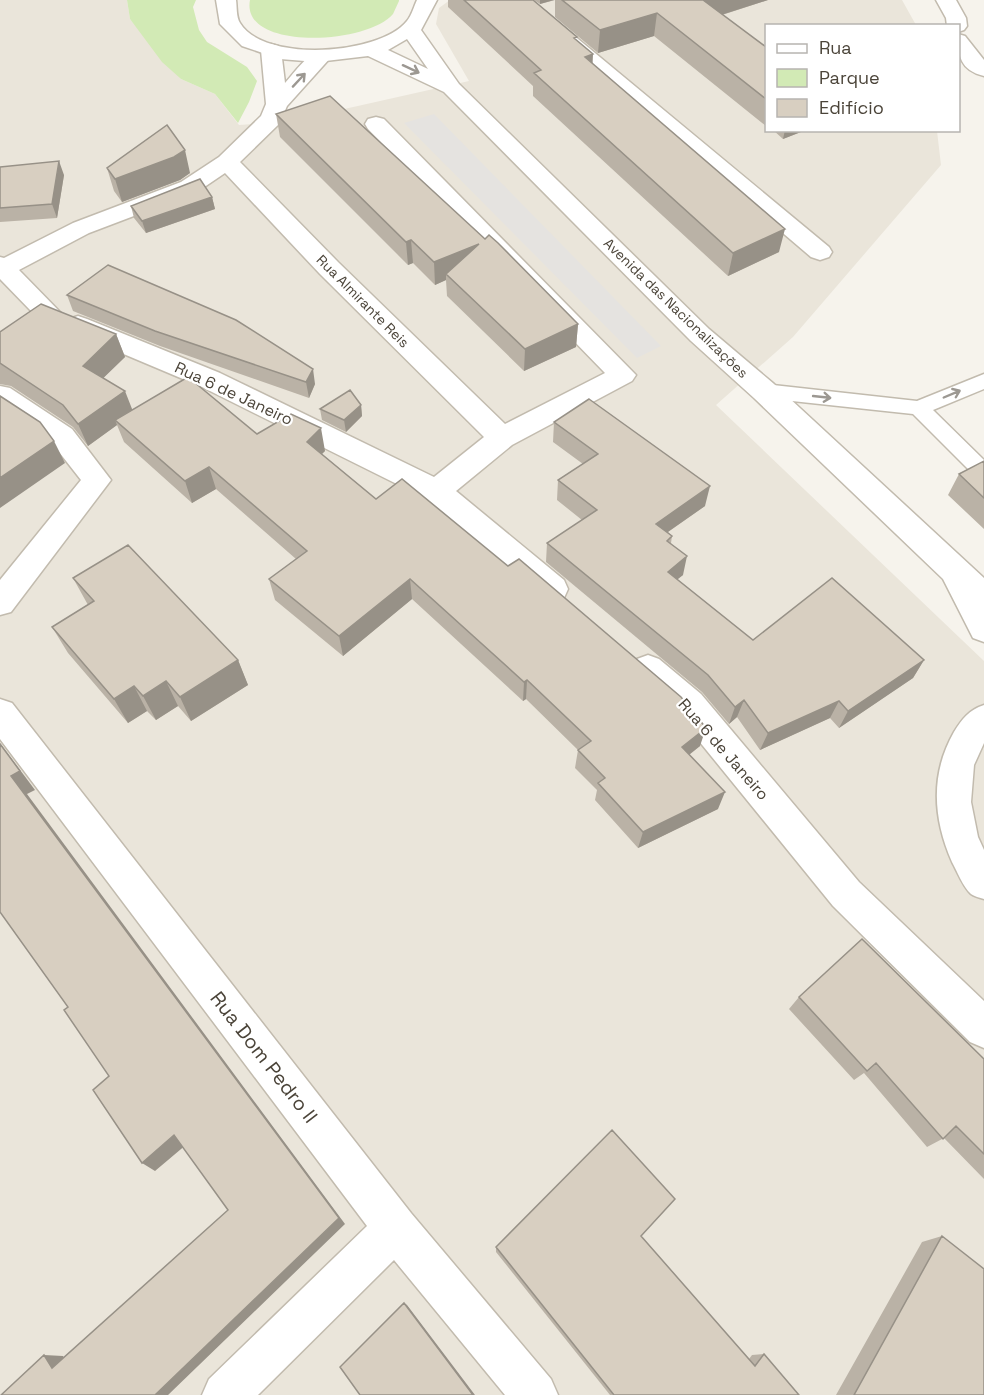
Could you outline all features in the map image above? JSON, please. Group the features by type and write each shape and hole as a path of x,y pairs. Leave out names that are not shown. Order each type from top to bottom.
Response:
{"street":[{"path":"226,0 224,12 231,27 246,41 271,51 322,56 370,49 393,41 411,30 426,13 427,0"},
{"path":"519,0 820,252"},
{"path":"946,0 960,16"},
{"path":"537,14 560,7"},
{"name":"Avenida das Nacionalizações","path":"411,30 452,88 700,335 764,391 955,572 984,596"},
{"path":"960,43 971,60 984,70"},
{"path":"370,49 452,88"},
{"path":"271,51 277,104"},
{"path":"0,346 48,313 1,268 81,228 189,187 227,162 271,119 277,104 322,56"},
{"path":"376,124 623,375 502,438 437,491"},
{"name":"Rua Almirante Reis","path":"227,162 329,268 502,438"},
{"name":"Rua 6 de Janeiro","path":"48,313 211,380 437,491 572,605"},
{"path":"0,395 62,436 96,480 0,603"},
{"name":"Avenida das Nacionalizações","path":"955,572 984,629"},
{"name":"Rua 6 de Janeiro","path":"626,651 689,704 846,894 984,1028"},
{"name":"Rua Dom Pedro II","path":"0,713 396,1228 535,1395"},
{"path":"984,719 972,730 956,766 953,807 966,853 984,882"},
{"path":"225,1395 396,1228"}],"lane":[{"path":"764,391 919,408 984,381"},
{"path":"919,408 984,473"}],"shaded area":[{"path":"0,0 127,0 130,19 181,79 215,94 239,125 291,121 469,81 436,24 439,8 450,0 902,0 915,24 765,24 765,132 937,132 941,165 793,337 716,405 984,661 984,1395 0,1395"},
{"path":"434,114 661,346 637,358 404,123"}],"green space":[{"path":"127,0 196,0 193,7 199,30 207,42 247,67 257,81 238,123 215,94 181,79 162,62 130,19"},
{"path":"250,0 399,1 393,14 379,24 358,32 334,37 308,38 284,35 264,28 252,17"}],"building":[{"path":"464,0 533,0 577,37 574,38 593,54 585,57 785,229 733,253 534,73 541,70"},
{"path":"562,0 703,0 765,46 765,98 657,13 600,30"},
{"path":"330,96 485,239 489,235 498,243 578,324 525,349 446,274 479,244 434,262 411,240 406,242 276,114"},
{"path":"167,125 185,150 174,157 115,179 107,168"},
{"path":"59,161 52,204 0,208 0,167"},
{"path":"200,179 212,197 142,221 131,206"},
{"path":"108,265 236,320 313,369 306,382 155,331 67,295"},
{"path":"41,304 116,334 83,366 125,391 78,424 63,405 0,363 0,332"},
{"path":"188,377 257,434 291,414 321,428 307,442 376,499 402,479 508,566 519,559 681,697 706,728 682,747 725,792 643,832 598,783 605,778 578,750 591,741 527,680 524,682 410,579 339,636 269,579 307,551 209,467 185,481 115,420"},
{"path":"350,390 361,405 344,420 320,409"},
{"path":"0,396 40,422 54,441 0,478"},
{"path":"589,399 710,486 656,524 672,536 667,541 687,556 668,572 753,640 832,578 924,660 848,711 839,701 768,733 744,700 735,707 708,675 547,543 597,510 558,480 598,454 554,422"},
{"path":"984,461 984,498 959,474"},
{"path":"128,545 238,660 180,697 166,681 143,696 134,686 114,699 52,627 94,601 73,578"},
{"path":"0,744 20,771 11,776 339,1218 155,1395 1,1395 44,1355 52,1368 228,1210 174,1135 142,1163 93,1090 109,1076 64,1010 68,1007 0,912"},
{"path":"862,939 984,1059 984,1154 956,1126 943,1139 876,1063 867,1071 799,997"},
{"path":"612,1130 675,1199 641,1236 755,1366 764,1354 799,1395 614,1395 496,1247"},
{"path":"942,1236 984,1269 984,1395 854,1395"},
{"path":"404,1303 473,1395 360,1395 340,1367"}]}
